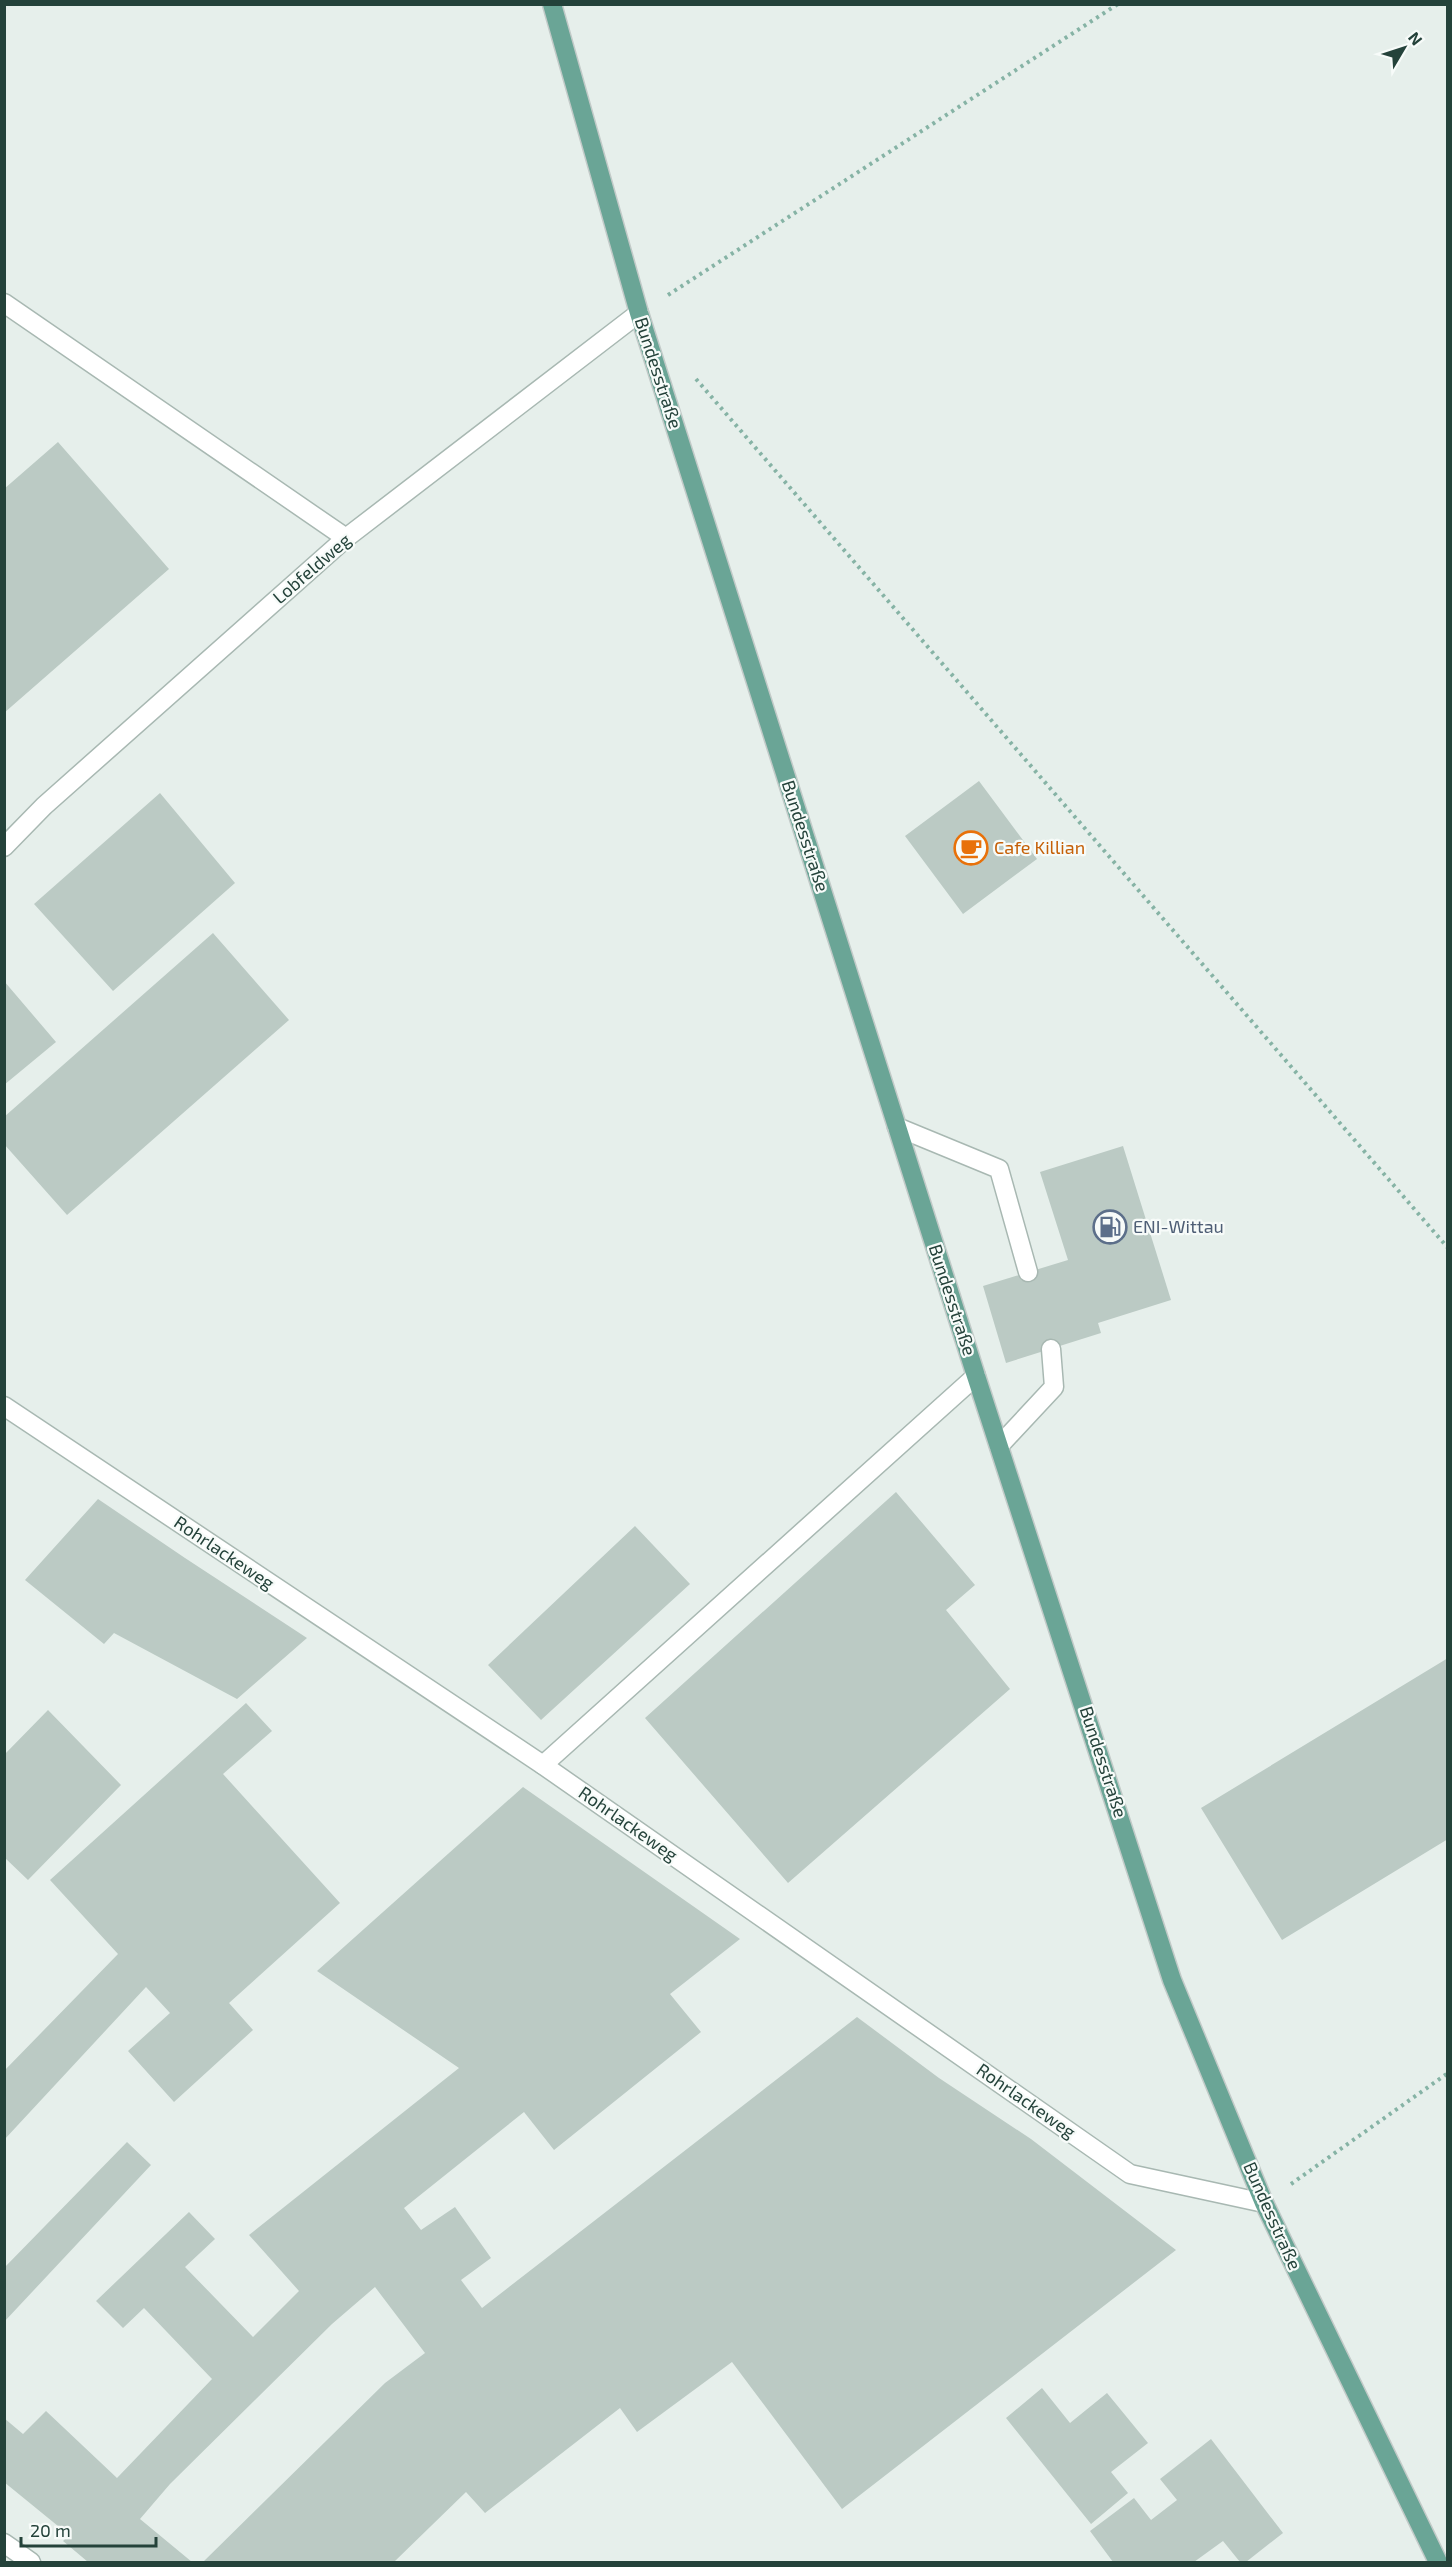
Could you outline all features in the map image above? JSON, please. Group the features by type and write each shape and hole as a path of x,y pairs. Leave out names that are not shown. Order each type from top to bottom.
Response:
{"main road":[{"name":"Bundesstraße","path":"552,4 639,313 976,1376 1172,1980 1264,2203 1438,2562"}],"street":[{"path":"4,303 346,538"},
{"name":"Lobfeldweg","path":"4,847 44,806 346,538 639,313"},
{"path":"897,1127 999,1169 1028,1272"},
{"path":"999,1446 1054,1387 1051,1349"},
{"path":"543,1765 976,1376"},
{"name":"Rohrlackeweg","path":"4,1406 543,1765 1130,2174 1264,2203"},
{"path":"4,2543 31,2562"}],"path":[{"path":"639,313 1118,4"},
{"path":"694,377 1448,1248"},
{"path":"1264,2203 1448,2073"}],"building":[{"path":"58,442 169,569 4,713 4,489"},
{"name":"Cafe Killian","path":"979,781 1037,859 963,914 905,836"},
{"path":"160,793 235,883 113,991 34,904"},
{"path":"213,933 289,1020 67,1215 4,1144 4,1117"},
{"path":"4,981 56,1042 4,1085"},
{"path":"1123,1146 1171,1300 1098,1323 1101,1333 1006,1363 983,1286 1068,1260 1040,1172"},
{"path":"896,1492 975,1585 946,1610 1010,1689 788,1883 645,1718"},
{"path":"98,1499 307,1638 237,1699 114,1633 104,1644 25,1580"},
{"path":"635,1526 690,1584 541,1720 488,1665"},
{"path":"1448,1658 1448,1839 1282,1940 1201,1808"},
{"path":"246,1703 272,1731 223,1774 340,1903 229,2003 253,2030 174,2102 128,2051 170,2013 146,1987 4,2140 4,2071 118,1954 50,1880"},
{"path":"48,1710 121,1785 28,1880 4,1857 4,1755"},
{"path":"523,1787 740,1939 670,1994 701,2032 554,2150 524,2112 404,2208 421,2230 455,2207 491,2258 461,2280 482,2308 857,2017 939,2078 1031,2139 1176,2250 842,2509 732,2362 637,2432 620,2408 485,2513 466,2492 394,2562 203,2562 385,2383 425,2353 375,2287 332,2324 170,2484 140,2519 192,2562 88,2562 63,2541 69,2535 4,2482 4,2418 23,2434 46,2411 117,2478 212,2379 144,2308 123,2328 96,2301 189,2212 215,2239 185,2267 253,2337 299,2291 249,2235 459,2068 317,1971"},
{"path":"127,2142 151,2165 4,2322 4,2268"},
{"path":"1042,2388 1070,2423 1107,2393 1148,2443 1111,2472 1128,2493 1091,2524 1006,2418"},
{"path":"1211,2439 1283,2533 1246,2562 1240,2562 1223,2541 1194,2562 1113,2562 1090,2531 1134,2498 1151,2520 1177,2500 1160,2479"}],"place":[{"name":"Cafe Killian","path":"971,848"},
{"name":"ENI-Wittau","path":"1110,1227"}]}
